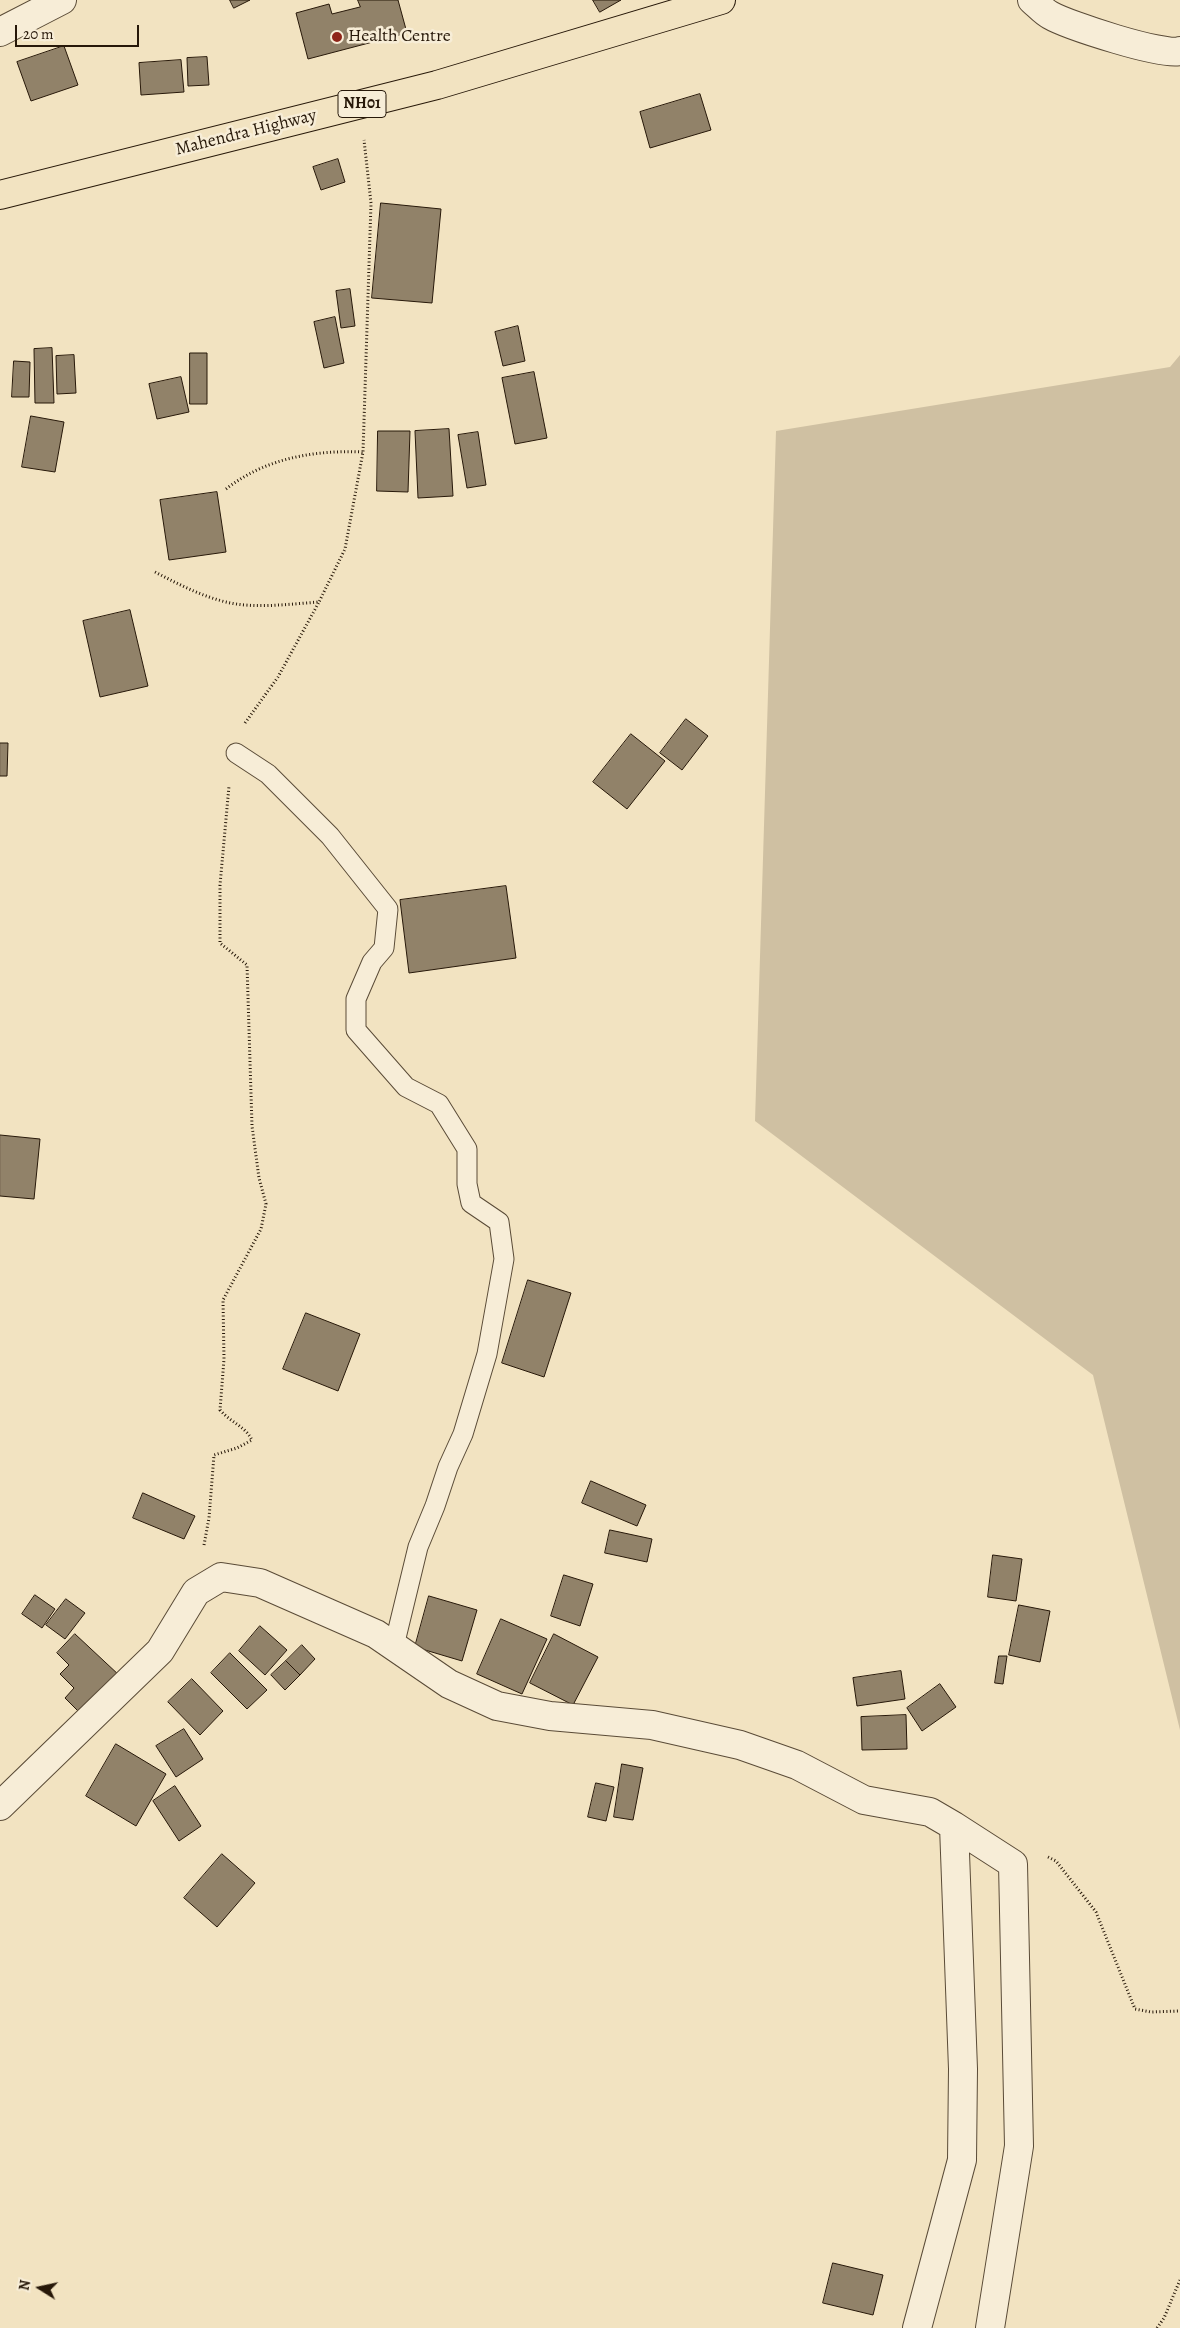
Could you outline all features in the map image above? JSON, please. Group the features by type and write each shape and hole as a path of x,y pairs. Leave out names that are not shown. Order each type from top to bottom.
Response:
{"highway":[{"name":"Mahendra Highway","path":"0,196 437,85 721,0"}],"street":[{"path":"0,32 62,0"},
{"path":"1032,0 1050,15 1144,48 1174,53 1180,51"},
{"path":"0,1806 160,1651 196,1592 221,1577 260,1583 376,1634 449,1684 497,1706 550,1716 652,1725 740,1745 798,1765 864,1800 930,1812 1012,1864 1019,2146 990,2328"},
{"path":"917,2328 962,2160 962,2069 954,1826"}],"lane":[{"path":"236,753 268,774 330,836 388,909 384,948 372,962 356,999 356,1030 406,1087 439,1104 468,1149 467,1184 471,1203 499,1222 504,1259 487,1354 463,1434 448,1467 435,1506 418,1547 394,1646"}],"path":[{"path":"212,1582 202,1559 209,1518 214,1455 237,1448 252,1440 247,1431 226,1417 220,1410 224,1359 223,1300 261,1229 266,1204 259,1178 252,1126 247,965 220,943 220,885 228,793 242,728 278,677 319,602 345,549 363,452 371,203 360,104"},
{"path":"226,489 265,466 296,456 340,451 363,452"},
{"path":"155,572 183,587 227,602 276,606 319,602"},
{"path":"1012,1864 1018,1847 1056,1861 1096,1912 1135,2009 1151,2012 1180,2011"},
{"path":"1157,2328 1164,2318 1180,2280"}],"shaded area":[{"path":"1180,355 1180,1730 1093,1375 755,1121 776,431 1170,367"}],"building":[{"path":"230,0 250,0 234,8"},
{"path":"358,0 398,0 407,33 308,59 296,13 329,4 332,14 360,7"},
{"path":"593,0 621,0 600,12"},
{"path":"64,46 78,85 31,101 17,62"},
{"path":"207,57 209,85 188,86 187,58"},
{"path":"181,60 184,92 141,95 139,63"},
{"path":"700,94 711,130 650,148 640,112"},
{"path":"338,159 345,182 321,190 313,167"},
{"path":"381,203 441,209 432,303 372,298"},
{"path":"350,289 355,326 341,328 336,291"},
{"path":"335,317 344,363 324,368 314,322"},
{"path":"518,326 525,361 503,366 495,332"},
{"path":"52,348 54,403 35,403 34,349"},
{"path":"190,353 207,353 207,404 190,404"},
{"path":"74,355 76,393 57,394 56,356"},
{"path":"14,361 30,362 29,397 12,397"},
{"path":"534,372 547,438 515,444 502,378"},
{"path":"181,377 189,412 157,419 149,384"},
{"path":"31,416 64,422 55,472 22,467"},
{"path":"449,429 453,496 418,498 415,431"},
{"path":"378,431 410,431 408,492 377,491"},
{"path":"478,432 486,485 467,488 458,435"},
{"path":"217,492 226,552 169,560 160,500"},
{"path":"130,610 148,686 100,697 83,621"},
{"path":"686,719 708,736 682,770 660,753"},
{"path":"631,734 665,761 627,809 593,782"},
{"path":"0,743 8,743 7,776 0,776"},
{"path":"506,886 516,958 409,973 400,900"},
{"path":"0,1135 40,1139 34,1199 0,1196"},
{"path":"528,1280 571,1293 544,1377 502,1363"},
{"path":"306,1313 360,1334 338,1391 283,1369"},
{"path":"591,1481 646,1505 637,1526 582,1503"},
{"path":"143,1493 195,1516 184,1539 133,1518"},
{"path":"610,1530 652,1539 647,1562 605,1553"},
{"path":"993,1555 1022,1559 1016,1601 988,1597"},
{"path":"564,1575 593,1584 580,1626 551,1616"},
{"path":"35,1595 55,1609 42,1628 22,1614"},
{"path":"429,1596 477,1610 462,1661 415,1647"},
{"path":"66,1599 85,1613 65,1639 46,1625"},
{"path":"1019,1605 1050,1611 1040,1662 1009,1655"},
{"path":"501,1619 547,1639 522,1694 477,1674"},
{"path":"260,1626 287,1650 265,1675 239,1651"},
{"path":"75,1634 120,1676 82,1715 65,1698 74,1688 60,1674 69,1665 57,1653"},
{"path":"554,1634 598,1657 573,1705 530,1683"},
{"path":"302,1645 315,1659 300,1675 286,1661"},
{"path":"230,1653 267,1690 247,1709 211,1673"},
{"path":"999,1656 1007,1656 1003,1684 995,1683"},
{"path":"286,1661 300,1675 285,1690 271,1675"},
{"path":"901,1671 905,1699 857,1706 853,1678"},
{"path":"192,1679 223,1711 200,1735 168,1702"},
{"path":"940,1684 956,1707 922,1731 907,1708"},
{"path":"906,1715 907,1749 862,1750 861,1717"},
{"path":"184,1729 203,1759 176,1777 156,1746"},
{"path":"116,1744 166,1774 136,1826 86,1796"},
{"path":"622,1764 643,1768 633,1820 614,1817"},
{"path":"596,1783 614,1787 606,1821 588,1817"},
{"path":"175,1786 201,1826 179,1841 153,1801"},
{"path":"222,1854 255,1883 217,1927 184,1898"},
{"path":"833,2263 883,2275 873,2315 823,2303"}],"place":[{"name":"Health Centre","path":"337,37"}]}
